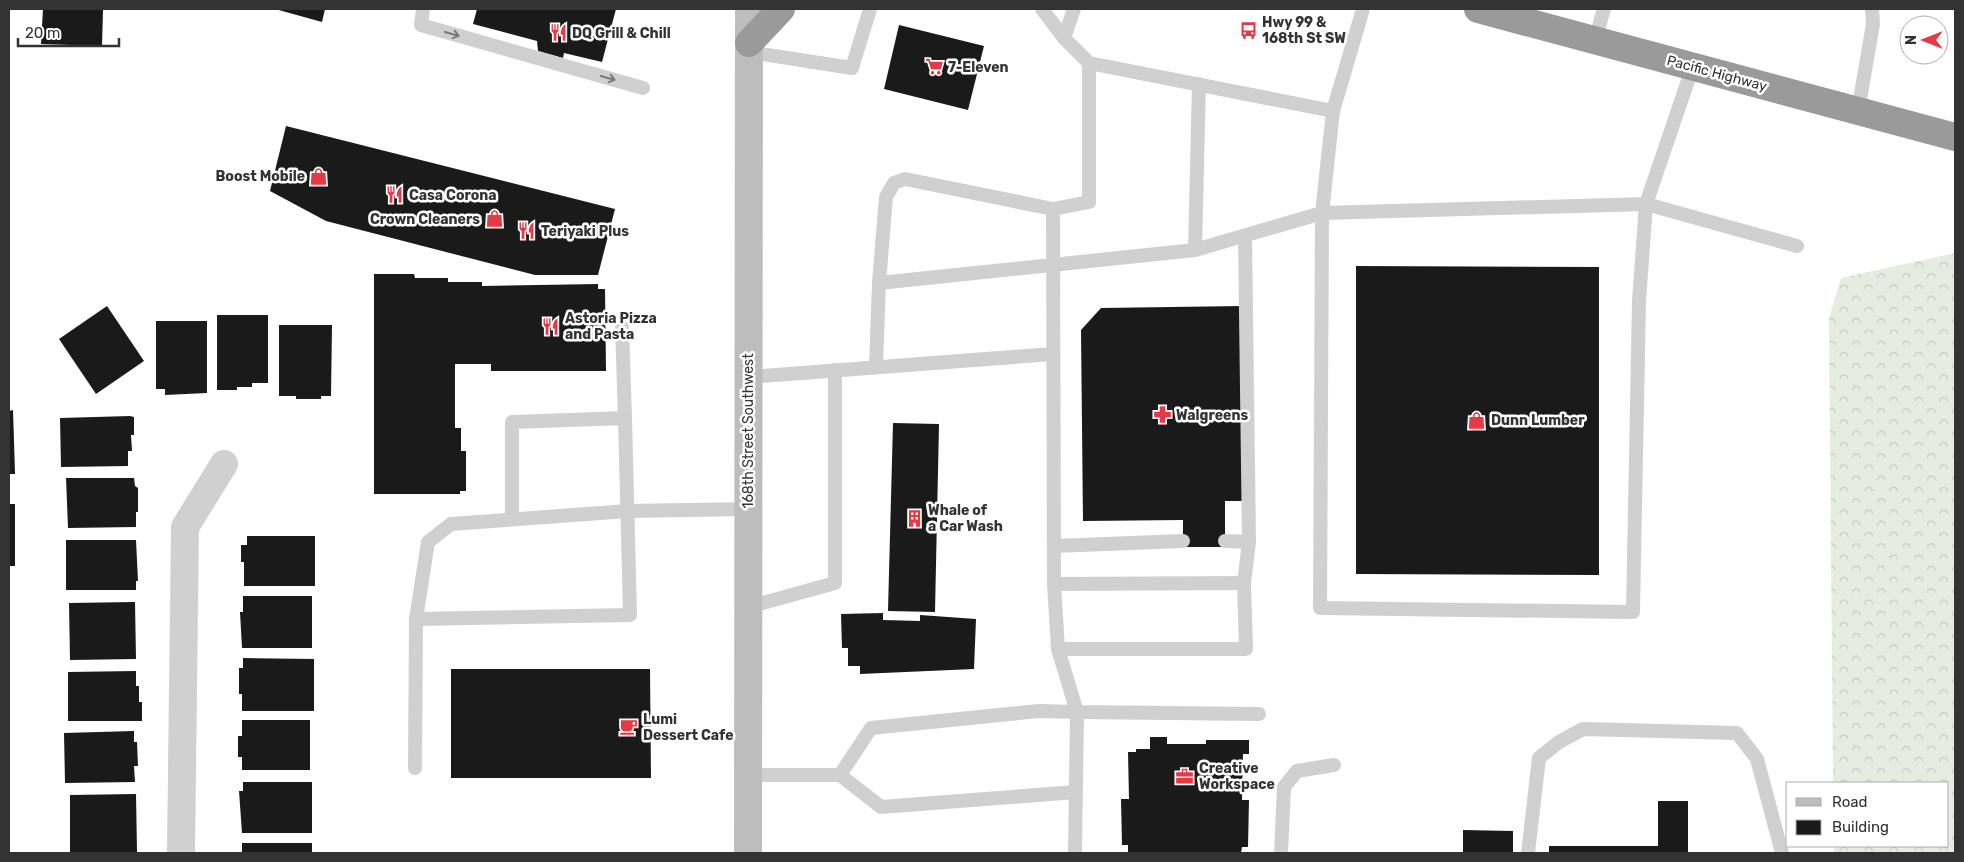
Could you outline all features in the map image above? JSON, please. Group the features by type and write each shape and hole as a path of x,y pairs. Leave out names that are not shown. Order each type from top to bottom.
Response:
{"highway":[{"path":"749,47 781,9"},
{"name":"Pacific Highway","path":"1489,10 1955,137"}],"main road":[{"name":"168th Street Southwest","path":"748,853 749,9"}],"street":[{"path":"181,853 185,527 224,464"}],"lane":[{"path":"423,9 421,25 643,88"},
{"path":"749,47 852,68 870,9"},
{"path":"1042,9 1064,38 1089,62 1332,111"},
{"path":"1064,38 1074,9"},
{"path":"1363,9 1332,111 1322,213 1320,608 1633,612 1639,301 1646,204 1693,66"},
{"path":"1595,40 1604,9"},
{"path":"1858,111 1874,24 1872,9"},
{"path":"876,367 879,283 886,197 894,183 905,179 1053,209 1089,202 1089,62"},
{"path":"1196,250 1199,84"},
{"path":"879,283 1196,250 1322,213 1646,204 1797,246"},
{"path":"1053,209 1054,584 1058,649 1077,712 1075,853"},
{"path":"1058,649 1246,649 1244,583 1249,542 1245,236"},
{"path":"416,619 630,615 622,326"},
{"path":"748,377 1053,354"},
{"path":"748,607 835,583 835,370"},
{"path":"512,518 512,422 625,418"},
{"path":"415,768 416,619 428,542 451,524 512,518 628,511 748,509"},
{"path":"1054,546 1183,541"},
{"path":"1225,541 1249,542"},
{"path":"1054,584 1244,583"},
{"path":"840,775 871,728 1039,711 1259,714"},
{"path":"1528,853 1539,758 1583,729 1737,733 1757,759 1782,853"},
{"path":"1281,853 1284,787 1297,771 1334,765"},
{"path":"748,775 840,775 881,808 1076,792"}],"green space":[{"path":"1955,253 1955,853 1834,853 1834,847 1949,847 1949,782 1833,782 1829,319 1841,278"}],"building":[{"path":"43,9 103,9 102,46 41,44"},
{"path":"275,9 325,9 322,22"},
{"name":"DQ Grill & Chill","path":"477,9 616,9 602,62 564,53 563,58 538,51 537,41 473,24"},
{"name":"7-Eleven","path":"899,25 984,46 968,110 884,89"},
{"path":"286,126 615,209 598,275 535,275 326,221 270,191"},
{"name":"Dunn Lumber","path":"1356,266 1599,267 1599,575 1356,574"},
{"path":"374,274 414,274 415,278 448,278 448,282 482,282 482,286 598,284 598,289 605,289 606,371 491,371 491,364 455,364 455,428 461,428 461,451 466,451 466,491 460,491 460,494 374,494"},
{"path":"107,306 144,361 96,394 59,339"},
{"name":"Walgreens","path":"1242,306 1244,501 1225,501 1225,547 1183,547 1183,520 1083,521 1081,330 1101,308"},
{"path":"217,315 268,315 268,383 252,383 252,387 237,387 237,390 217,390"},
{"path":"156,321 207,321 207,393 165,395 165,389 156,389"},
{"path":"279,325 332,325 331,396 321,396 321,399 296,399 296,396 279,396"},
{"path":"13,410 15,474 9,474 9,411"},
{"path":"134,417 134,435 131,435 132,451 128,451 128,466 61,467 60,418"},
{"name":"Whale of a Car Wash","path":"893,423 939,424 935,612 888,611"},
{"path":"66,478 134,478 135,486 138,488 136,527 68,528"},
{"path":"9,504 15,504 15,566 9,566"},
{"path":"247,536 315,536 315,586 244,586 244,562 241,562 241,545 247,545"},
{"path":"66,540 136,540 138,581 136,581 136,590 66,590"},
{"path":"243,596 312,596 312,648 242,648 240,612 243,612"},
{"path":"135,602 136,659 70,660 69,603"},
{"path":"883,613 883,620 920,621 920,615 976,619 974,669 860,674 860,666 848,666 848,648 842,648 841,614"},
{"path":"243,658 314,659 314,711 242,711 242,694 239,694 239,668 243,668"},
{"path":"451,669 650,669 651,778 451,778"},
{"path":"136,671 136,686 139,686 139,702 142,702 142,721 68,721 68,672"},
{"path":"242,720 310,720 310,770 242,770 242,757 238,757 238,736 242,736"},
{"path":"134,731 134,742 137,742 138,766 134,766 135,782 65,783 64,733"},
{"name":"Creative Workspace","path":"1150,737 1167,737 1167,744 1206,744 1206,740 1249,740 1249,754 1243,754 1242,800 1249,800 1248,847 1242,847 1241,853 1128,853 1128,845 1122,845 1121,799 1129,799 1128,752 1136,752 1136,749 1150,749"},
{"path":"243,782 312,782 312,833 242,833 239,791 243,791"},
{"path":"136,794 137,852 70,852 70,795"},
{"path":"1658,801 1688,801 1688,853 1549,853 1549,846 1658,846"},
{"path":"1463,830 1513,831 1513,853 1463,853"},
{"path":"242,843 312,843 312,853 242,853"}],"place":[{"name":"Hwy 99 & 168th St SW","path":"1248,30"},
{"name":"DQ Grill & Chill","path":"558,33"},
{"name":"7-Eleven","path":"934,67"},
{"name":"Boost Mobile","path":"319,176"},
{"name":"Casa Corona","path":"395,195"},
{"name":"Crown Cleaners","path":"494,219"},
{"name":"Teriyaki Plus","path":"527,231"},
{"name":"Astoria Pizza and Pasta","path":"551,326"},
{"name":"Walgreens","path":"1162,415"},
{"name":"Dunn Lumber","path":"1477,420"},
{"name":"Whale of a Car Wash","path":"914,518"},
{"name":"Lumi Dessert Cafe","path":"629,727"},
{"name":"Creative Workspace","path":"1185,776"}]}
